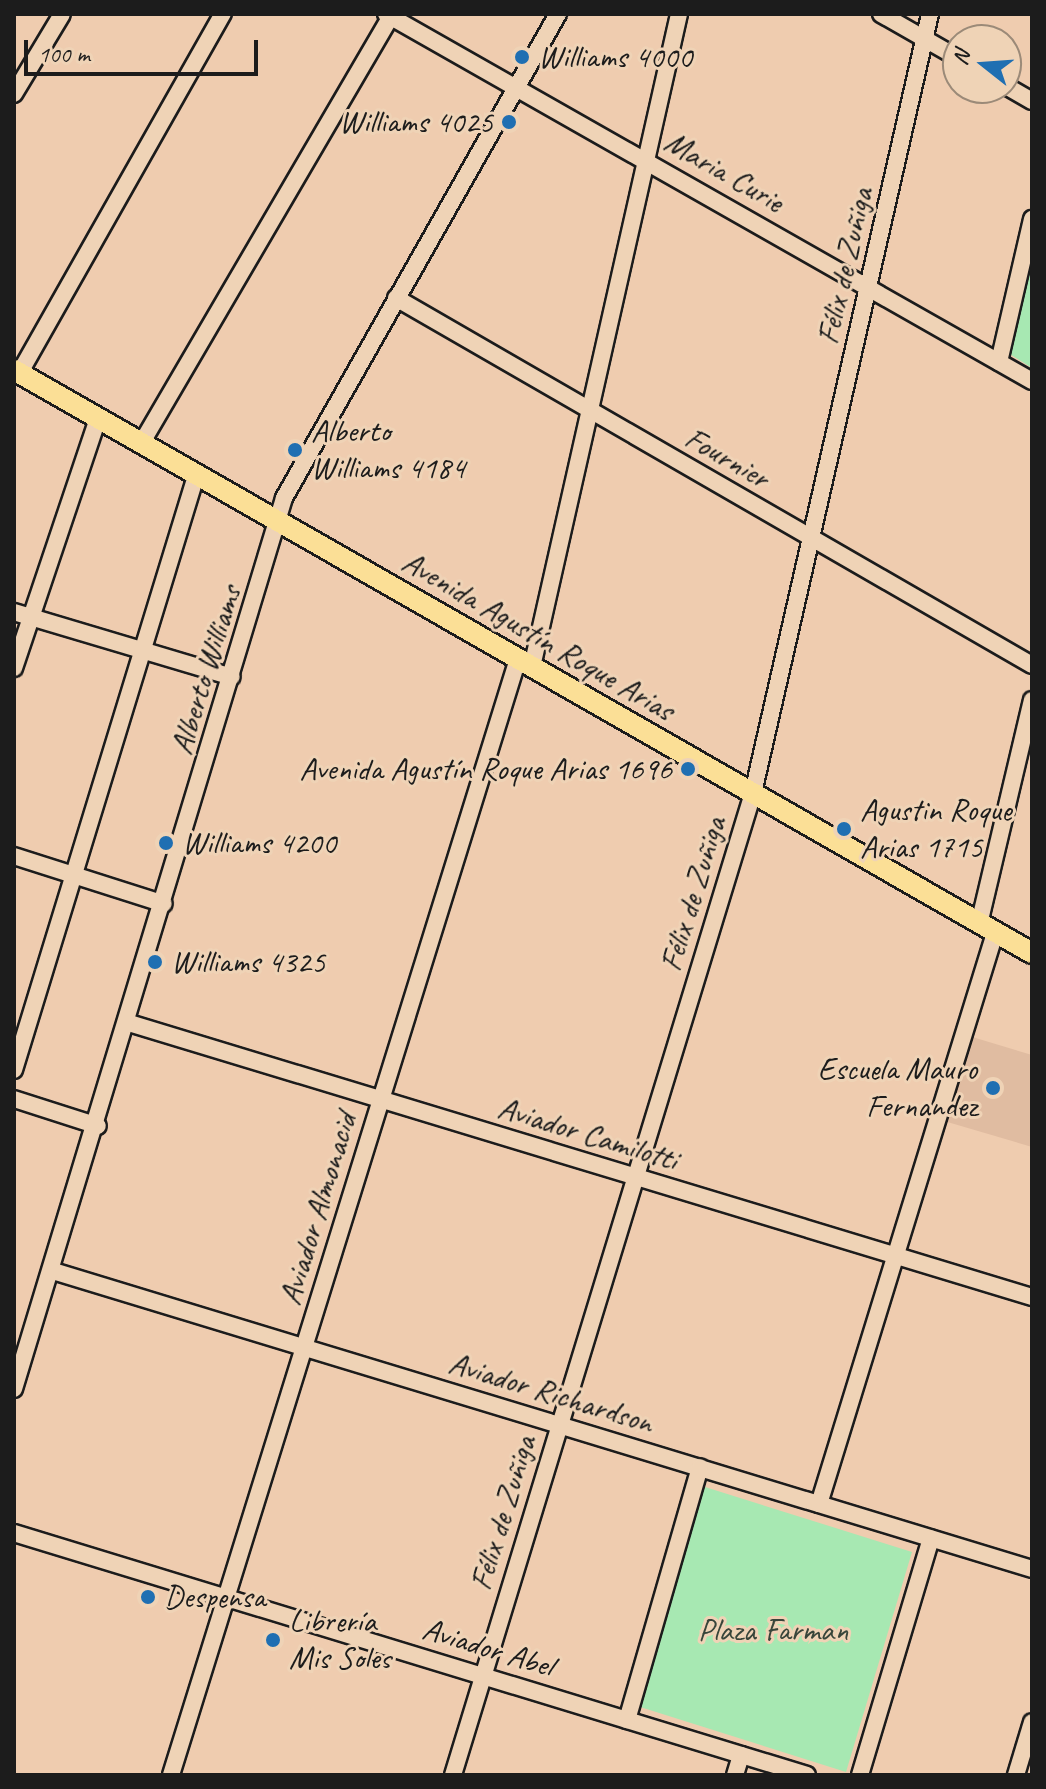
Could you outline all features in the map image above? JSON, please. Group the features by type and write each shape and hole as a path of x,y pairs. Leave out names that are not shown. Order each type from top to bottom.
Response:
{"main road":[{"name":"Avenida Agustín Roque Arias","path":"17,372 1032,953"}],"street":[{"path":"14,94 62,14"},
{"path":"17,372 223,14"},
{"name":"Alberto Williams","path":"14,1389 20,1345 53,1271 284,498 558,14"},
{"name":"Aviador Almonacid","path":"171,1775 380,1099 525,663 590,412 679,14"},
{"path":"881,14 942,49"},
{"name":"Félix de Zuñiga","path":"453,1775 753,793 930,14"},
{"path":"141,444 390,15"},
{"name":"Maria Curie","path":"390,15 1032,381"},
{"path":"999,362 1032,219"},
{"name":"Fournier","path":"396,298 1032,665"},
{"path":"14,668 22,614 98,418"},
{"path":"14,1070 196,476"},
{"path":"22,614 232,677"},
{"path":"819,1504 897,1256 987,929 1032,700"},
{"path":"14,856 164,904"},
{"name":"Aviador Camilotti","path":"129,1023 1032,1297"},
{"path":"14,1099 98,1126"},
{"name":"Aviador Richardson","path":"53,1271 1032,1569"},
{"path":"627,1720 700,1467"},
{"name":"Aviador Abel","path":"14,1533 807,1775"},
{"path":"860,1775 931,1538"},
{"path":"1016,1775 1032,1722"},
{"path":"735,1775 741,1755"}],"shaded area":[{"name":"Escuela Mauro Fernandez","path":"969,1036 1032,1055 1032,1147 944,1121"}],"green space":[{"path":"1032,254 1032,368 1008,353"},
{"name":"Plaza Farman","path":"705,1487 912,1552 846,1772 637,1706 699,1492"}],"place":[{"name":"Williams 4000","path":"522,57"},
{"name":"Williams 4025","path":"509,122"},
{"name":"Alberto Williams 4184","path":"295,450"},
{"name":"Avenida Agustín Roque Arias 1696","path":"688,769"},
{"name":"Agustin Roque Arias 1715","path":"844,829"},
{"name":"Williams 4200","path":"166,843"},
{"name":"Williams 4325","path":"155,962"},
{"name":"Escuela Mauro Fernandez","path":"993,1088"},
{"name":"Despensa","path":"148,1597"},
{"name":"Librería Mis Soles","path":"273,1640"}]}
